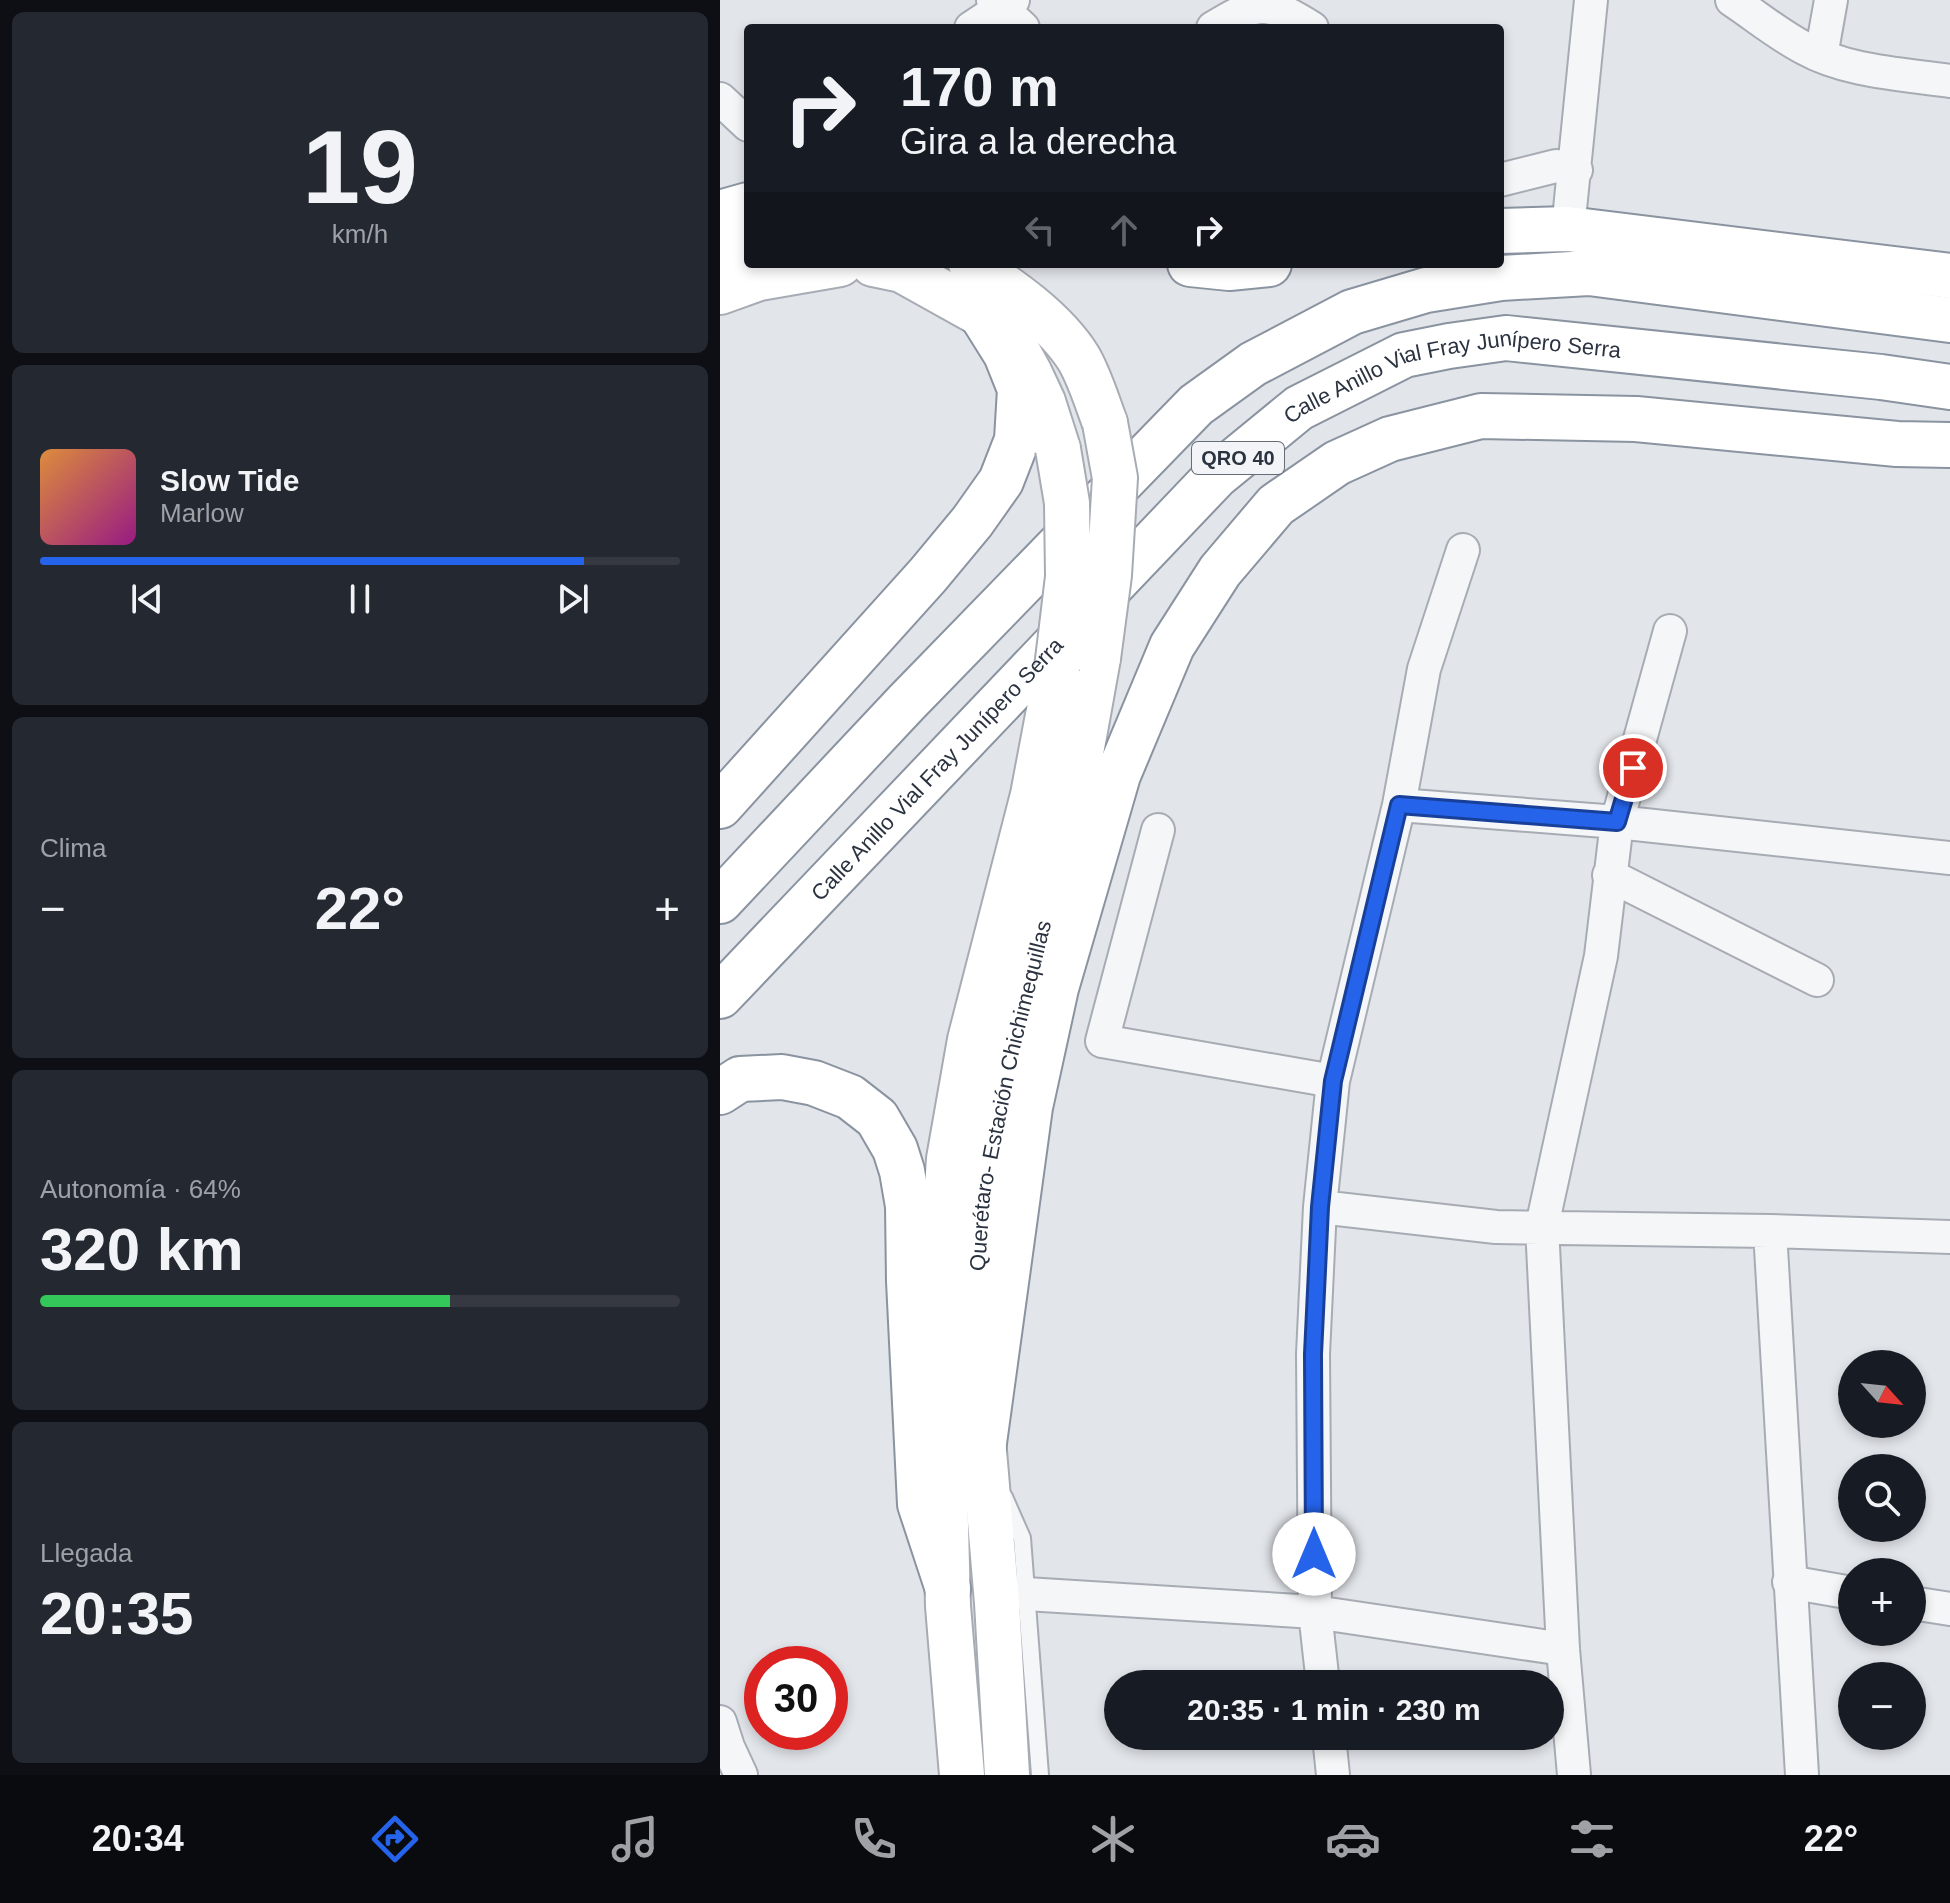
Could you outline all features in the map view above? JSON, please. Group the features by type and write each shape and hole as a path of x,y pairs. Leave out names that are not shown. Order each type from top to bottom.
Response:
{"main road":[{"path":"720,213 744,206"},
{"path":"1504,231 1568,229 1950,276"},
{"path":"720,251 744,243"},
{"path":"720,292 759,278 817,268"},
{"path":"720,806 972,522 1001,481 1017,440 1020,389 1006,354 981,314 902,270 892,268"},
{"name":"Querétaro- Estación Chichimequillas","path":"977,268 1015,293 1079,359 1105,423 1115,478 1109,575 1098,658 1070,814 1011,1052 982,1195 976,1283 977,1369 997,1603 1007,1775"},
{"name":"QRO 40","path":"720,901 906,703 1196,405 1253,364 1352,312 1426,290 1501,278 1589,273 1950,320"},
{"name":"Querétaro- Estación Chichimequillas","path":"962,1775 948,1589 940,1284 949,1159 970,1040 1033,795 1057,668 1068,577 1067,503 1058,449 1043,402 1018,352 981,314"},
{"name":"Calle Anillo Vial Fray Junípero Serra","path":"720,996 1216,476 1299,408 1404,355 1506,338 1950,387"},
{"path":"983,1450 1030,1107 1056,988 1118,775 1172,646 1220,571 1276,505 1337,463 1390,439 1481,416 1636,419 1897,444 1950,445"},
{"path":"720,1092 740,1079 782,1077 814,1083 850,1097 877,1118 895,1149 908,1206 920,1504 948,1589"}],"street":[{"path":"1568,229 1566,168 1591,0"},
{"path":"1732,0 1805,49 1821,56 1861,67 1950,81"},
{"path":"1821,56 1831,0"},
{"path":"1219,24 1253,1 1278,2 1307,24"},
{"path":"979,24 1008,9"},
{"path":"720,99 744,121"},
{"path":"1504,179 1566,168"},
{"path":"1321,1670 1315,1612 1313,1354 1320,1207 1333,1081 1399,805 1424,669 1463,550"},
{"path":"1574,1775 1563,1649 1542,1226 1601,956 1617,822 1670,631"},
{"path":"1399,805 1617,822 1950,858"},
{"path":"1158,830 1102,1041 1333,1081"},
{"path":"1609,875 1817,980"},
{"path":"1320,1207 1496,1227 1950,1237"},
{"path":"1770,1231 1802,1775"},
{"path":"1789,1582 1838,1591"},
{"path":"1026,1594 1315,1612 1563,1649"},
{"path":"1926,1605 1950,1609"},
{"path":"720,1722 741,1775"},
{"path":"1330,1750 1333,1775"}],"lane":[{"path":"983,1450 1022,1538 1040,1775"}],"route":[{"path":"1314,1554 1313,1354 1320,1207 1333,1081 1399,805 1617,822 1633,768"}]}
